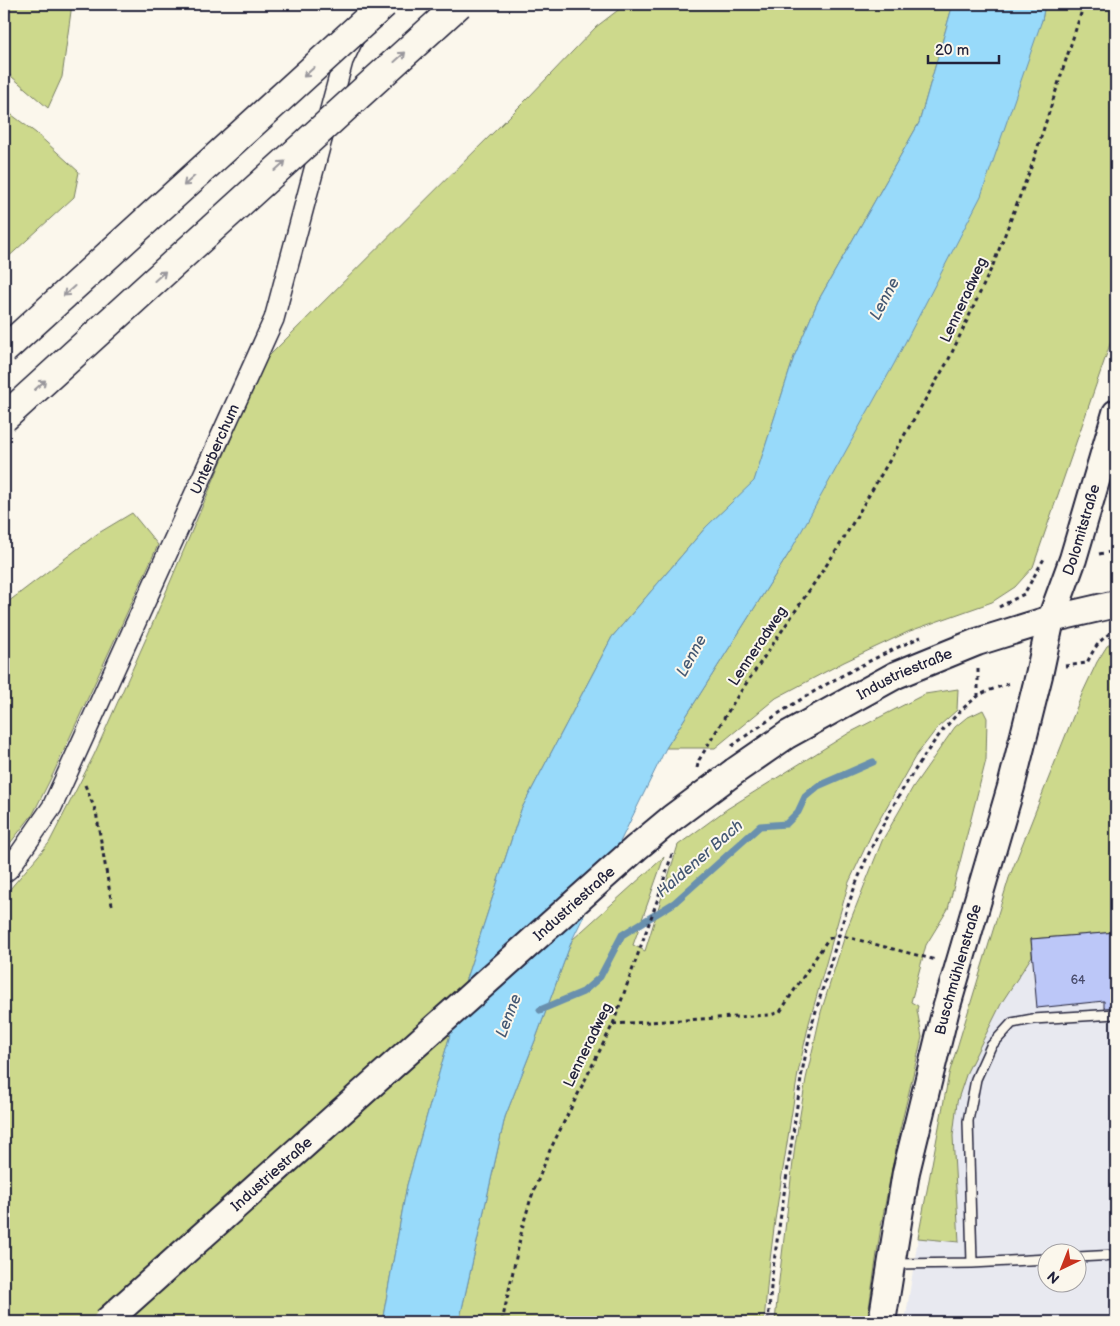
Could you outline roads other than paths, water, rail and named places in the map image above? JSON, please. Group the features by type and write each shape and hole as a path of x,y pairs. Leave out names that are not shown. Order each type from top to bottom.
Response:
{"highway":[{"path":"4,350 384,4"},
{"path":"4,418 459,4"}],"main road":[{"name":"Dolomitstraße","path":"1051,619 1073,559 1116,413"},
{"name":"Industriestraße","path":"106,1322 636,848 672,818 735,771 787,735 896,675 977,642 1051,619 1116,604"},
{"name":"Buschmühlenstraße","path":"882,1322 906,1172 946,1009 1011,787 1051,619"}],"street":[{"name":"Unterberchum","path":"4,873 9,869 52,808 274,320 343,61 372,4"}],"lane":[{"path":"972,1263 968,1121 976,1078 991,1046 1012,1023 1033,1019 1116,1014"},
{"path":"1088,1256 1116,1255"},
{"path":"890,1264 1038,1260"}],"water":[{"name":"Lenne","path":"953,4 1045,4 1042,20 981,196 894,364 791,550 666,748 572,940 505,1117 459,1322 382,1322 407,1185 466,979 521,810 612,637 706,527 754,481 794,357 818,301 919,123"}],"waterway":[{"name":"Haldener Bach","path":"540,1010 583,992 600,977 622,935 674,903 760,826 786,824 798,812 805,797 818,786 873,762"}]}
